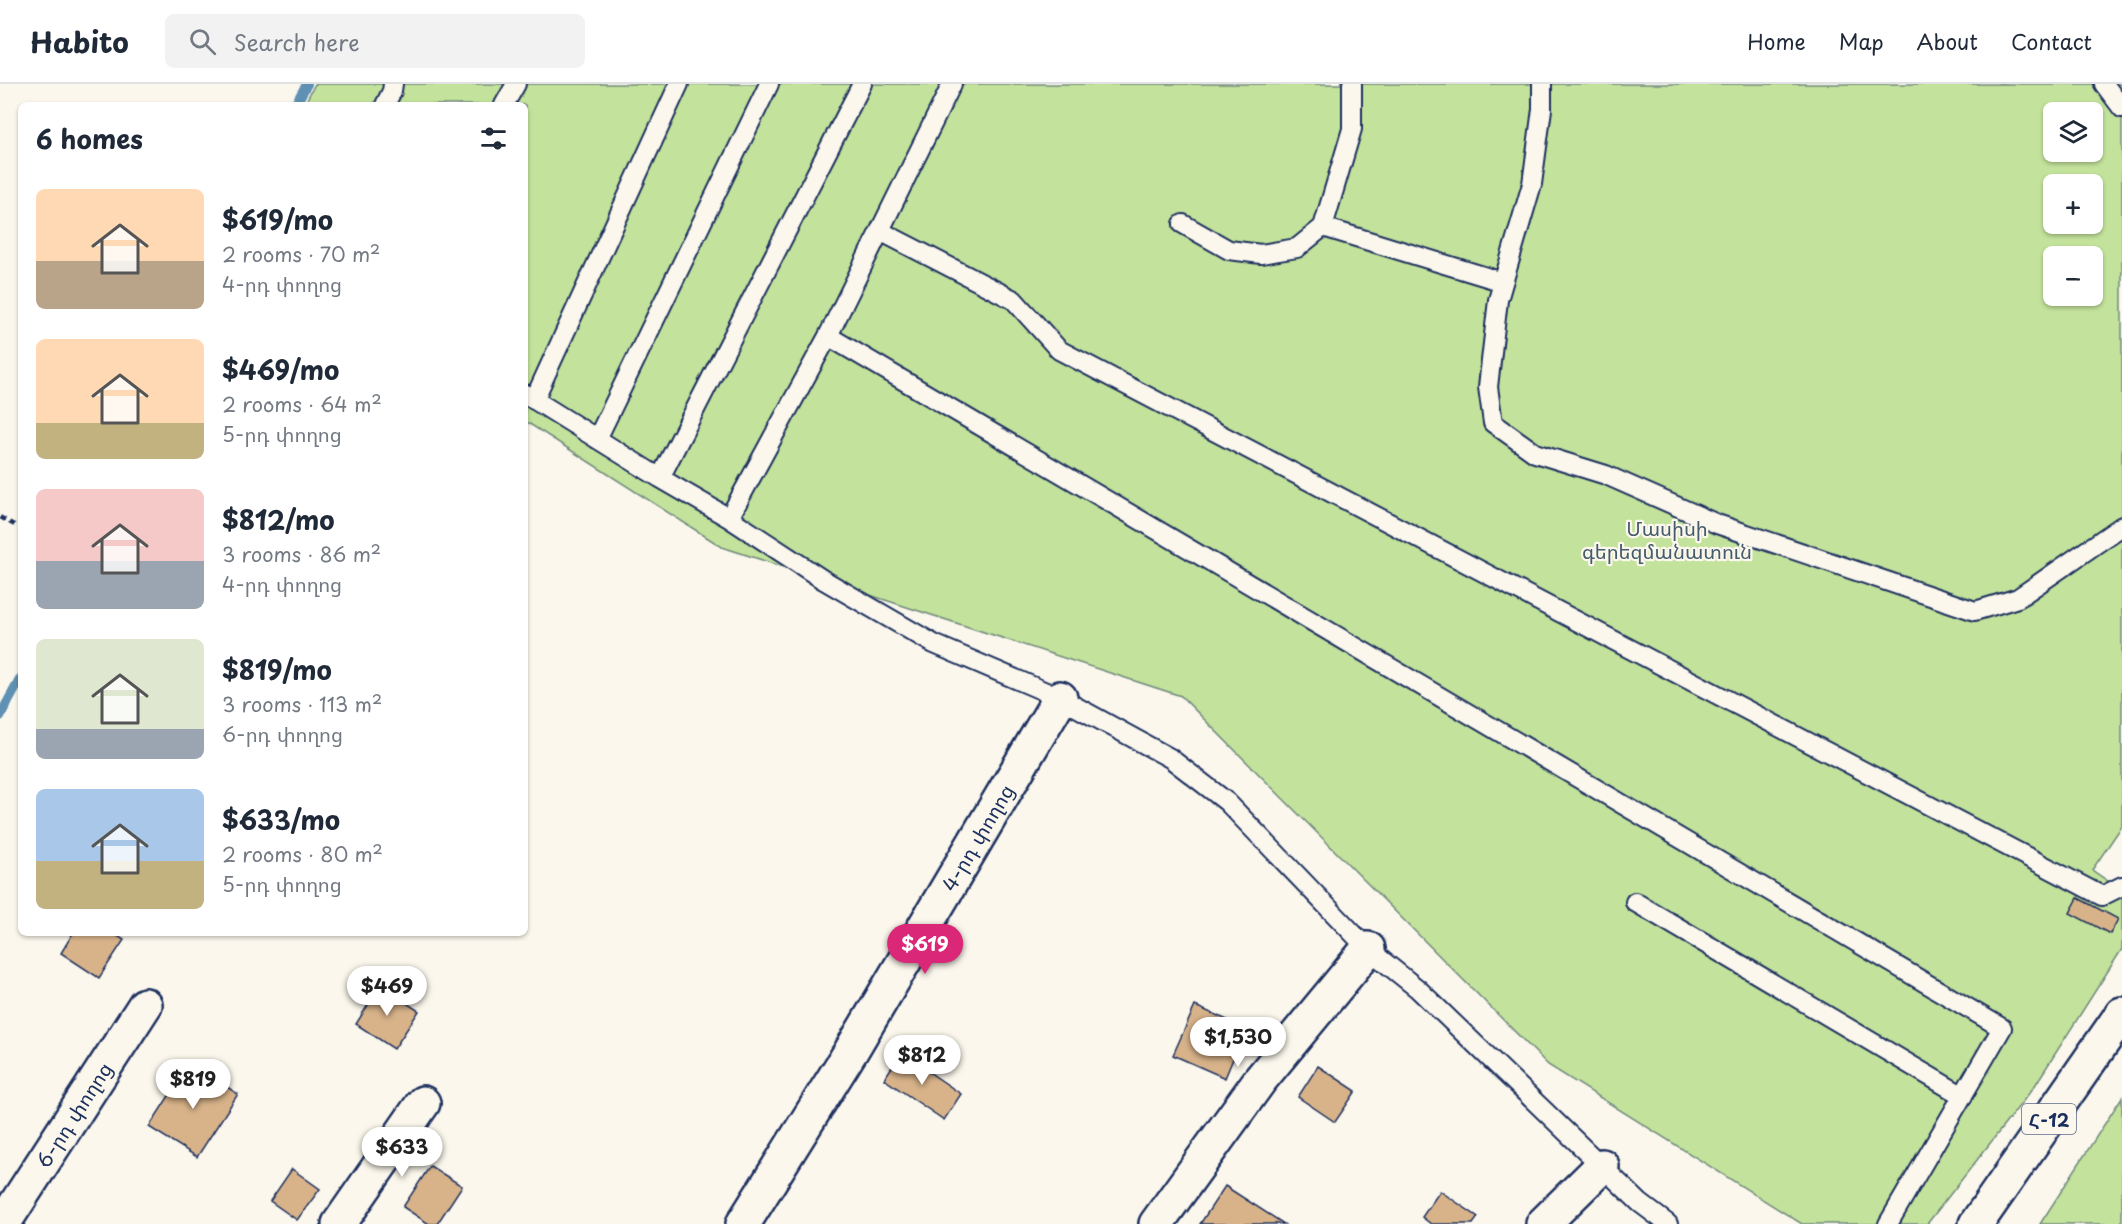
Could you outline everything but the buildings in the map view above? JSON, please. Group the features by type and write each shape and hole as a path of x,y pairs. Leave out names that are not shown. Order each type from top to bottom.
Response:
{"street":[{"name":"4-րդ փողոց","path":"743,1224 850,1051 1060,698"},
{"path":"1156,1224 1260,1080 1368,950"},
{"name":"6-րդ փողոց","path":"3,1224 145,1005"},
{"name":"Հ-12","path":"1976,1224 2122,1014"},
{"path":"339,1224 423,1103"},
{"path":"1543,1224 1602,1166"}],"lane":[{"path":"386,102 393,84"},
{"path":"506,102 516,84"},
{"path":"679,84 529,397 729,518 822,579 934,644 1060,698 1170,758 1227,802 1368,950 1418,989 1640,1203 1668,1224"},
{"path":"597,439 769,84"},
{"path":"660,478 862,84"},
{"path":"729,518 828,336 952,84"},
{"path":"1184,224 1229,250 1262,254 1297,248 1323,227 1352,129 1352,84"},
{"path":"1542,84 1542,109 1532,184 1498,300 1488,387 1493,423 1535,453 1606,475 1717,524 1975,611 2018,598 2122,526"},
{"path":"2104,84 2122,108"},
{"path":"1323,227 1503,282"},
{"path":"880,231 1014,300 1059,350 2102,896 2122,885"},
{"path":"828,336 2002,1028 1888,1224"},
{"path":"1635,902 1963,1096"}],"path":[{"path":"0,517 16,526"}],"green space":[{"name":"Մասիսի գերեզմանատուն","path":"315,84 2122,84 2122,826 2092,870 2122,891 2122,949 2034,1087 1927,1224 1802,1224 1548,1065 1181,696 722,547 528,423 528,102 306,102"},
{"path":"2122,1097 2122,1224 2040,1224"}],"waterway":[{"path":"297,102 307,84"},
{"path":"0,716 18,683"}]}
